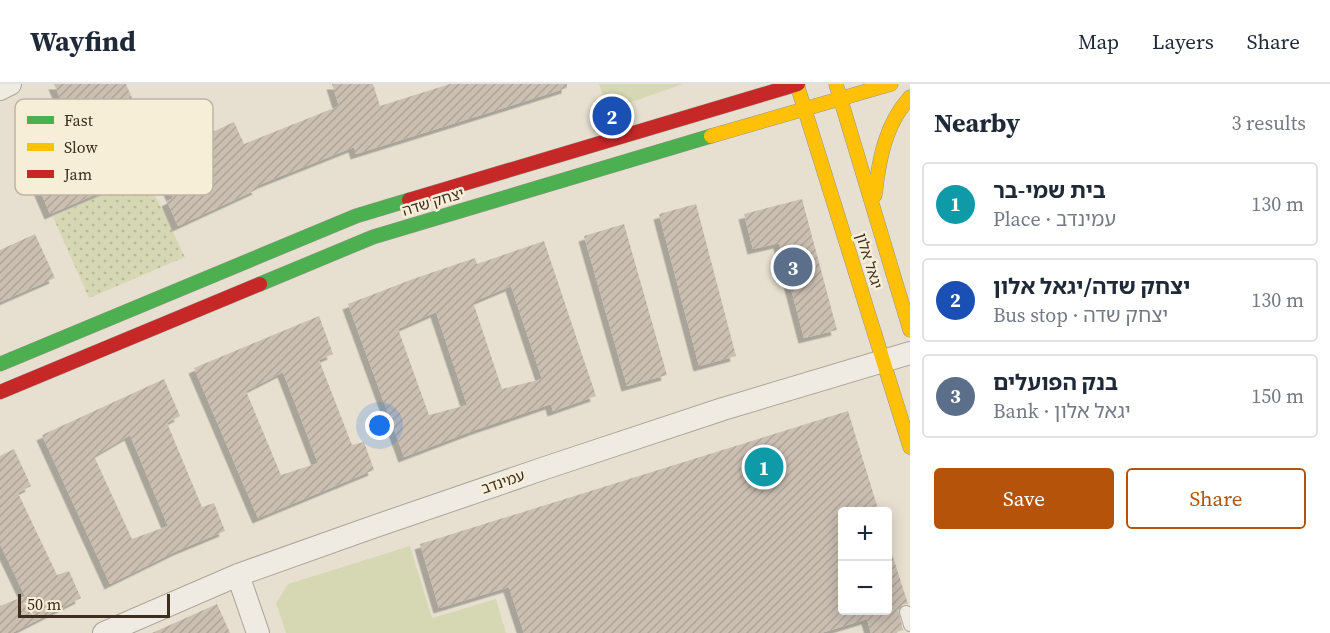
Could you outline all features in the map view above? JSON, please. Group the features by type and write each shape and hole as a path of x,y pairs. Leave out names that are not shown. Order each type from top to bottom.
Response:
{"street":[{"path":"0,89 10,84"},
{"name":"יגאל אלון","path":"797,84 910,447"},
{"name":"יצחק שדה","path":"0,364 356,216 797,84"},
{"name":"יגאל אלון","path":"836,84 910,330"},
{"name":"יצחק שדה","path":"0,392 373,237 891,84"},
{"path":"874,206 878,168 887,133 896,115 910,97"},
{"name":"עמינדב","path":"104,633 238,575 556,464 723,409 910,353"},
{"path":"238,575 258,633"}],"lane":[{"path":"906,612 910,625"}],"green space":[{"path":"599,84 683,84 608,110"},
{"path":"101,195 155,195 185,257 89,298 53,217"},
{"path":"410,546 432,618 496,599 506,633 286,633 276,603 288,584"}],"building":[{"path":"54,84 126,84 132,99 60,99"},
{"path":"332,84 373,84 380,106 450,84 567,84 567,88 356,154 354,147 256,186 258,189 178,226 167,201 173,198 172,195 213,195 213,132 234,122 244,144 339,106"},
{"path":"42,195 94,195 50,214"},
{"path":"802,199 837,330 804,338 779,243 753,249 744,214"},
{"path":"696,204 736,356 699,366 659,214"},
{"path":"624,224 667,375 627,386 584,236"},
{"path":"35,234 55,278 0,302 0,250"},
{"path":"544,241 596,396 553,411 551,404 404,457 348,304 475,258 477,264","holes":["511,286 542,379 502,389 473,302","436,312 467,405 429,415 398,329"]},
{"path":"319,316 333,354 319,360 352,445 364,442 374,470 258,518 194,368","holes":["283,372 318,463 281,475 246,391"]},
{"path":"164,379 180,416 167,423 202,507 214,503 225,531 179,550 110,584 42,435","holes":["130,435 168,526 132,539 94,456"]},
{"path":"848,411 877,507 838,507 838,615 892,615 892,554 908,604 903,604 899,609 893,610 898,610 903,630 893,633 871,633 867,619 821,633 524,633 509,587 439,608 420,544"},
{"path":"14,449 31,486 18,493 57,575 69,571 81,598 12,633 0,633 0,606 25,596 0,544 0,456"},
{"path":"217,604 230,633 152,633"}],"traffic: fast":[{"path":"260,284 373,237 711,136"},
{"path":"0,364 356,216 409,200"}],"traffic: slow":[{"path":"836,84 910,330"},
{"path":"711,136 891,84"},
{"path":"798,88 910,447"},
{"path":"875,195 879,168 889,131 901,108 910,97"}],"traffic: jam":[{"path":"409,200 798,84"},
{"path":"0,392 260,284"}],"place":[{"name":"יצחק שדה/יגאל אלון","path":"612,116"},
{"name":"בנק הפועלים","path":"793,267"},
{"name":"בית שמי-בר","path":"764,467"}]}
